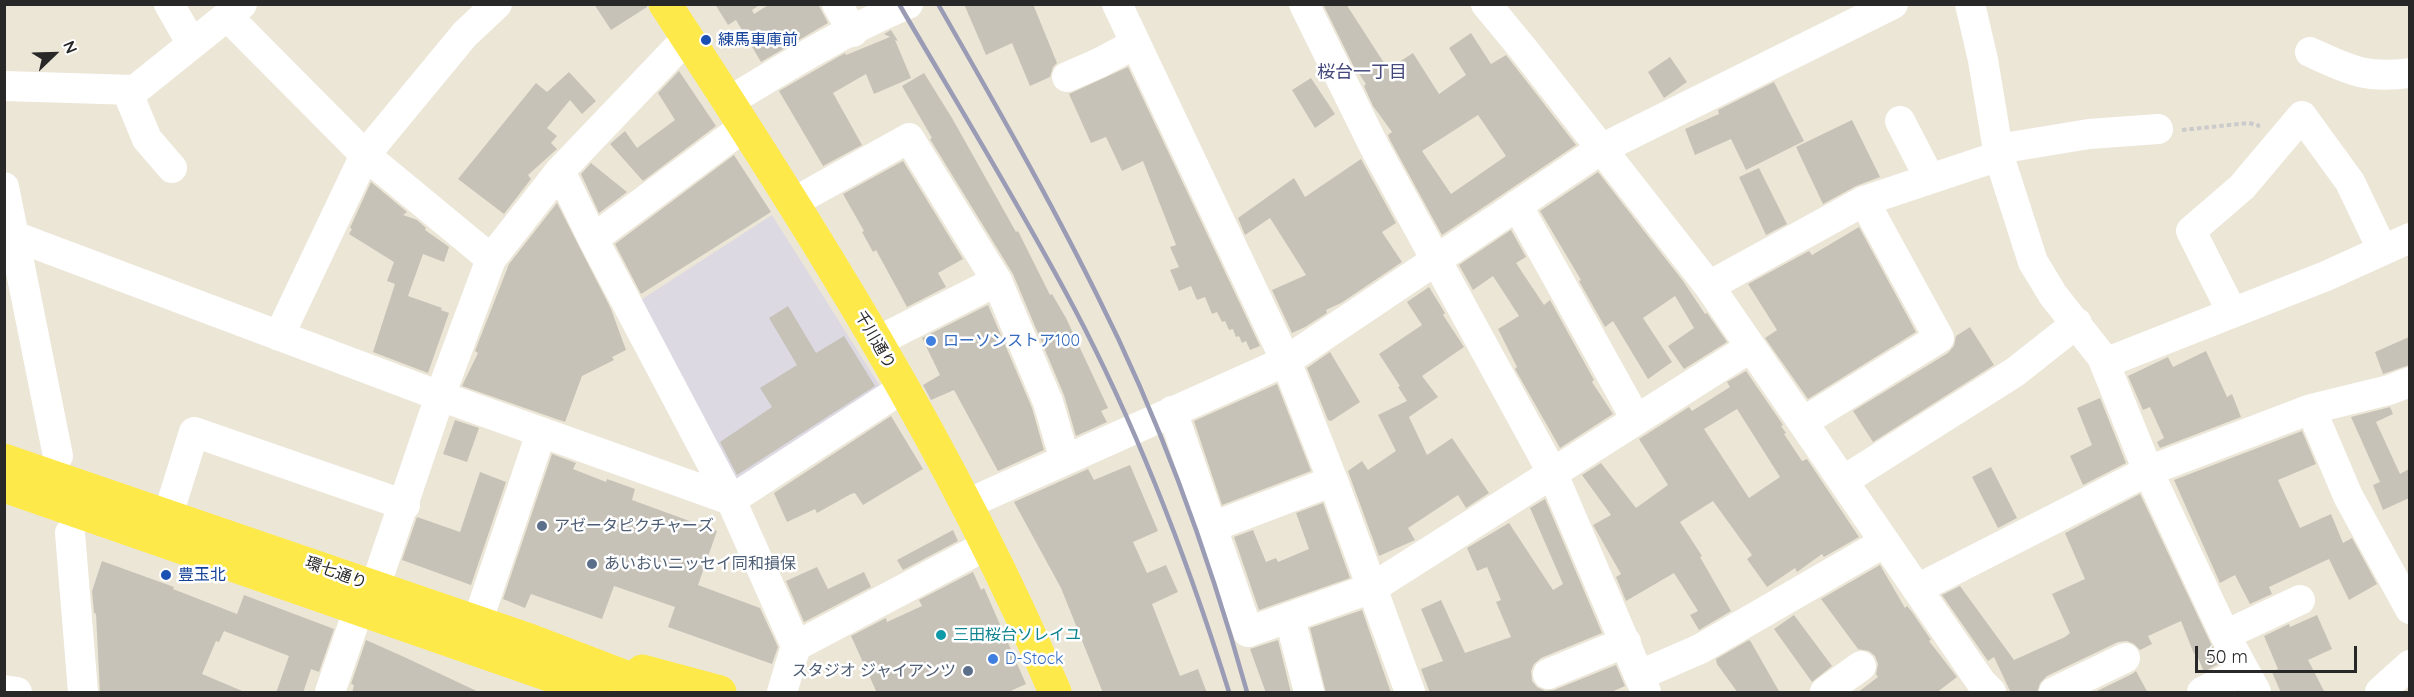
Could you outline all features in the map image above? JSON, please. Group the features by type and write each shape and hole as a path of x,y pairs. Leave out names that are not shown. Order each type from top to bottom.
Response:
{"main road":[{"name":"千川通り","path":"665,4 794,202 903,388 967,504 1033,640 1055,693"},
{"path":"58,456 173,499 233,551 128,547 70,533 5,473 58,456"},
{"name":"環七通り","path":"5,473 520,651 663,692"},
{"name":"環七通り","path":"367,598 477,623 520,651 598,693"},
{"path":"520,651 570,693"},
{"path":"520,651 720,693"}],"street":[{"path":"169,4 192,44"},
{"path":"279,336 365,154 465,34 497,4"},
{"path":"837,4 853,32"},
{"path":"593,239 738,113 768,78 908,4"},
{"path":"1304,4 1375,148 1552,472 1643,684 1885,542"},
{"path":"1486,4 1709,286 1917,589 1979,689"},
{"path":"967,504 1286,361 1601,149 1842,16 1893,4"},
{"path":"1970,4 1983,60 1998,153 2033,262 2053,295 2077,323 2105,363 2148,471 2224,635 2250,681 2202,693"},
{"path":"1123,7 1135,44 1286,361 1333,481 1410,693"},
{"path":"4,86 135,90 235,10 365,154 491,259"},
{"path":"334,681 405,505 440,396 491,259 560,171 687,38"},
{"path":"1067,77 1100,63 1135,44"},
{"path":"2310,52 2354,72 2387,76 2409,73"},
{"path":"127,91 147,139 172,168"},
{"path":"2232,312 2191,231 2242,188 2302,116 2350,182 2382,249"},
{"path":"1900,122 1930,179"},
{"path":"1709,286 1864,201 1998,153 2089,134 2158,129"},
{"path":"794,202 909,138 997,281 1048,402 1065,460"},
{"path":"560,171 593,239 731,500 796,646 782,693"},
{"path":"4,187 9,236 58,456"},
{"path":"1803,422 1939,338 1864,201"},
{"path":"1517,205 1636,419"},
{"path":"9,236 541,433 731,500"},
{"path":"2105,363 2326,276 2409,238"},
{"path":"876,342 997,281"},
{"path":"1844,481 2015,372 2077,323"},
{"path":"1172,411 1248,632 1372,588 1751,347"},
{"path":"1917,589 2148,471 2311,409 2389,390 2409,382"},
{"path":"731,500 903,388"},
{"path":"2311,409 2348,496 2409,609"},
{"path":"173,499 194,432 405,505"},
{"path":"477,623 541,433"},
{"path":"1212,527 1333,481"},
{"path":"70,533 83,693"},
{"path":"796,646 987,545"},
{"path":"2224,635 2300,600"},
{"path":"1290,619 1309,693"},
{"path":"1548,674 1626,642"},
{"path":"2054,693 2125,658"},
{"path":"2380,693 2409,665"},
{"path":"1825,693 1861,666"},
{"path":"4,690 17,693"}],"path":[{"path":"2158,129 2176,132 2199,126 2249,123 2256,124 2281,141"}],"shaded area":[{"path":"772,215 883,391 738,484 636,303"}],"building":[{"path":"594,4 646,4 647,7 611,30"},
{"path":"715,4 761,4 752,10 754,14 770,4 818,4 828,23 761,62 736,20 728,25"},
{"path":"964,4 1033,4 1057,63 1050,77 1030,86 1012,43 986,55"},
{"path":"1323,4 1346,4 1388,69 1413,53 1439,94 1466,75 1449,48 1471,33 1491,64 1506,55 1576,145 1442,235 1390,140 1388,135 1392,132 1373,106 1364,86 1366,84 1353,65","holes":["1478,115 1506,156 1451,194 1422,151"]},
{"path":"891,30 898,41 895,40 911,78 874,94 866,74 833,93 862,145 823,166 779,91 845,53 846,55 890,37 884,34"},
{"path":"1670,57 1687,82 1664,98 1648,72"},
{"path":"1128,67 1260,346 1250,350 1246,341 1242,343 1239,336 1236,337 1233,329 1229,330 1217,312 1212,314 1205,297 1197,300 1191,286 1179,291 1170,270 1179,267 1170,247 1176,245 1143,161 1122,171 1106,137 1091,143 1069,94"},
{"path":"679,71 716,126 643,181 610,144 625,131 637,148 675,120 658,93"},
{"path":"569,72 596,101 582,114 570,100 547,128 557,136 551,143 557,149 528,175 531,179 504,214 458,179 536,83 547,92"},
{"path":"924,73 1016,232 1018,231 1050,295 1052,294 1066,318 1108,408 1101,411 1107,422 1076,436 1064,395 1013,274 930,139 932,138 902,86"},
{"path":"1311,78 1335,114 1315,128 1292,90"},
{"path":"1774,82 1804,141 1746,170 1731,139 1695,155 1685,129 1719,114 1718,110"},
{"path":"1852,120 1880,177 1856,186 1823,204 1796,147"},
{"path":"734,155 771,212 641,294 615,244"},
{"path":"1361,159 1396,223 1382,232 1402,262 1341,303 1326,310 1327,313 1292,333 1272,290 1306,275 1270,218 1245,235 1238,218 1294,178 1305,197"},
{"path":"903,161 963,259 938,273 946,287 907,307 876,250 873,252 843,194"},
{"path":"591,163 627,192 599,213 581,174"},
{"path":"1759,168 1787,224 1766,235 1739,177"},
{"path":"1598,172 1683,281 1727,342 1684,369 1668,346 1694,328 1675,296 1643,318 1672,362 1648,379 1613,321 1605,327 1579,281 1581,280 1540,211"},
{"path":"371,182 407,212 403,215 417,220 426,228 425,230 449,247 444,262 423,254 408,296 442,308 441,310 449,313 428,373 373,352 395,284 387,281 394,262 349,234"},
{"path":"557,203 611,309 626,350 612,357 614,360 582,376 565,422 462,386 478,353 475,351 509,264"},
{"path":"1859,227 1916,332 1808,399 1765,338 1777,330 1748,284 1809,251 1812,255"},
{"path":"1511,230 1526,257 1516,263 1544,305 1550,300 1594,380 1592,382 1613,414 1560,448 1515,369 1517,367 1498,329 1519,316 1493,276 1473,290 1459,265"},
{"path":"1429,287 1445,313 1443,315 1464,347 1422,376 1438,397 1409,417 1427,455 1452,438 1489,493 1466,508 1458,495 1408,528 1415,540 1379,556 1348,471 1362,461 1368,470 1396,451 1378,415 1407,401 1379,354 1422,325 1407,302"},
{"path":"988,305 1032,408 1044,450 998,471 954,390 931,400 923,385 940,375 922,338"},
{"path":"788,306 816,353 844,336 875,386 737,475 720,442 772,407 760,388 797,365 769,318"},
{"path":"1970,327 1994,365 1873,442 1853,411 1948,353 1954,346 1956,336"},
{"path":"2409,337 2409,365 2383,374 2375,352"},
{"path":"2206,351 2227,397 2232,394 2241,417 2160,448 2157,442 2164,438 2150,407 2143,410 2128,376 2168,357 2173,367"},
{"path":"1330,352 1360,402 1331,421 1328,420 1307,368"},
{"path":"1746,371 1783,425 1781,426 1786,433 1784,434 1802,461 1807,459 1859,537 1824,557 1822,554 1797,572 1795,568 1767,587 1747,559 1752,555 1713,501 1680,522 1702,556 1700,557 1731,611 1699,630 1690,615 1698,611 1674,573 1626,601 1616,577 1621,574 1593,525 1611,515 1582,475 1601,463 1636,508 1668,485 1639,439 1689,407 1692,411 1730,387 1727,382","holes":["1737,409 1780,477 1749,498 1704,429"]},
{"path":"1277,384 1311,471 1222,505 1194,421"},
{"path":"2100,398 2126,463 2083,485 2070,456 2092,445 2077,408"},
{"path":"2390,407 2393,414 2376,422 2400,474 2409,469 2409,498 2383,510 2373,485 2380,482 2351,417"},
{"path":"891,416 923,469 863,505 855,493 817,513 815,509 787,522 774,493"},
{"path":"455,420 479,428 467,462 443,454"},
{"path":"2302,431 2316,464 2278,480 2300,528 2331,514 2343,543 2352,538 2377,584 2349,600 2329,559 2269,587 2272,594 2250,604 2235,575 2220,583 2174,480"},
{"path":"552,454 576,463 573,469 606,482 607,479 635,489 632,500 717,531 698,585 760,608 778,647 772,664 668,627 675,607 614,586 602,619 531,594 525,608 503,599"},
{"path":"1130,465 1158,531 1133,542 1147,573 1166,565 1178,592 1152,604 1180,676 1198,669 1207,693 1103,693 1061,588 1014,502 1088,469 1094,480"},
{"path":"1991,467 2017,518 1998,528 1972,477"},
{"path":"480,472 506,482 471,585 402,560 417,517 460,532"},
{"path":"2140,494 2220,663 2204,672 2181,621 2148,636 2152,644 2140,650 2127,641 2118,642 2047,676 2040,683 2037,693 2011,693 1994,657 1988,661 1942,595 1960,586 2014,660 2065,637 2070,633 2052,594 2085,579 2065,533"},
{"path":"1545,499 1602,633 1541,658 1534,664 1531,671 1532,681 1545,691 1554,690 1616,665 1625,686 1609,693 1430,693 1421,669 1443,661 1421,609 1441,600 1465,653 1511,637 1496,602 1501,600 1487,567 1477,571 1467,548 1509,523 1553,590 1563,584 1530,508"},
{"path":"1323,503 1350,578 1259,610 1234,537 1253,530 1266,562 1276,558 1278,562 1309,549 1296,513"},
{"path":"953,530 958,541 903,570 897,560"},
{"path":"102,561 174,587 173,589 237,614 244,595 334,629 319,672 311,669 303,693 276,693 289,656 224,631 219,642 216,641 202,674 247,693 100,693 96,614 92,591"},
{"path":"1880,565 1905,608 1907,606 1912,612 1931,640 1929,641 1957,677 1936,693 1857,693 1878,677 1876,674 1878,664 1875,656 1869,651 1858,649 1821,599"},
{"path":"817,567 828,589 864,572 871,587 804,622 786,581"},
{"name":"三田桜台ソレイユ","path":"973,572 981,590 984,588 1026,684 1006,693 877,693 851,636 886,618 887,622 922,606 919,600"},
{"path":"1362,610 1391,693 1326,693 1310,628"},
{"path":"1794,615 1832,666 1812,682 1774,629"},
{"path":"2317,615 2332,649 2308,660 2325,693 2281,693 2272,672 2278,669 2264,636 2289,624 2290,627"},
{"path":"366,640 481,693 352,693 354,685 351,684"},
{"path":"1278,640 1291,693 1266,693 1250,649"},
{"path":"1749,640 1780,693 1738,693 1717,664 1716,659"},
{"path":"2136,671 2148,693 2093,693 2132,674"}],"railway":[{"path":"899,4 1031,230 1097,353 1160,496 1229,692"},
{"path":"938,4 1059,221 1142,391 1200,540 1247,692"}],"place":[{"name":"練馬車庫前","path":"706,40"},
{"name":"ローソンストア100","path":"931,341"},
{"name":"アゼータピクチャーズ","path":"542,526"},
{"name":"あいおいニッセイ同和損保","path":"592,564"},
{"name":"豊玉北","path":"166,575"},
{"name":"三田桜台ソレイユ","path":"941,635"},
{"name":"D-Stock","path":"993,659"},
{"name":"スタジオ ジャイアンツ","path":"968,671"}],"district":[{"name":"桜台一丁目","path":"1362,73"}]}
